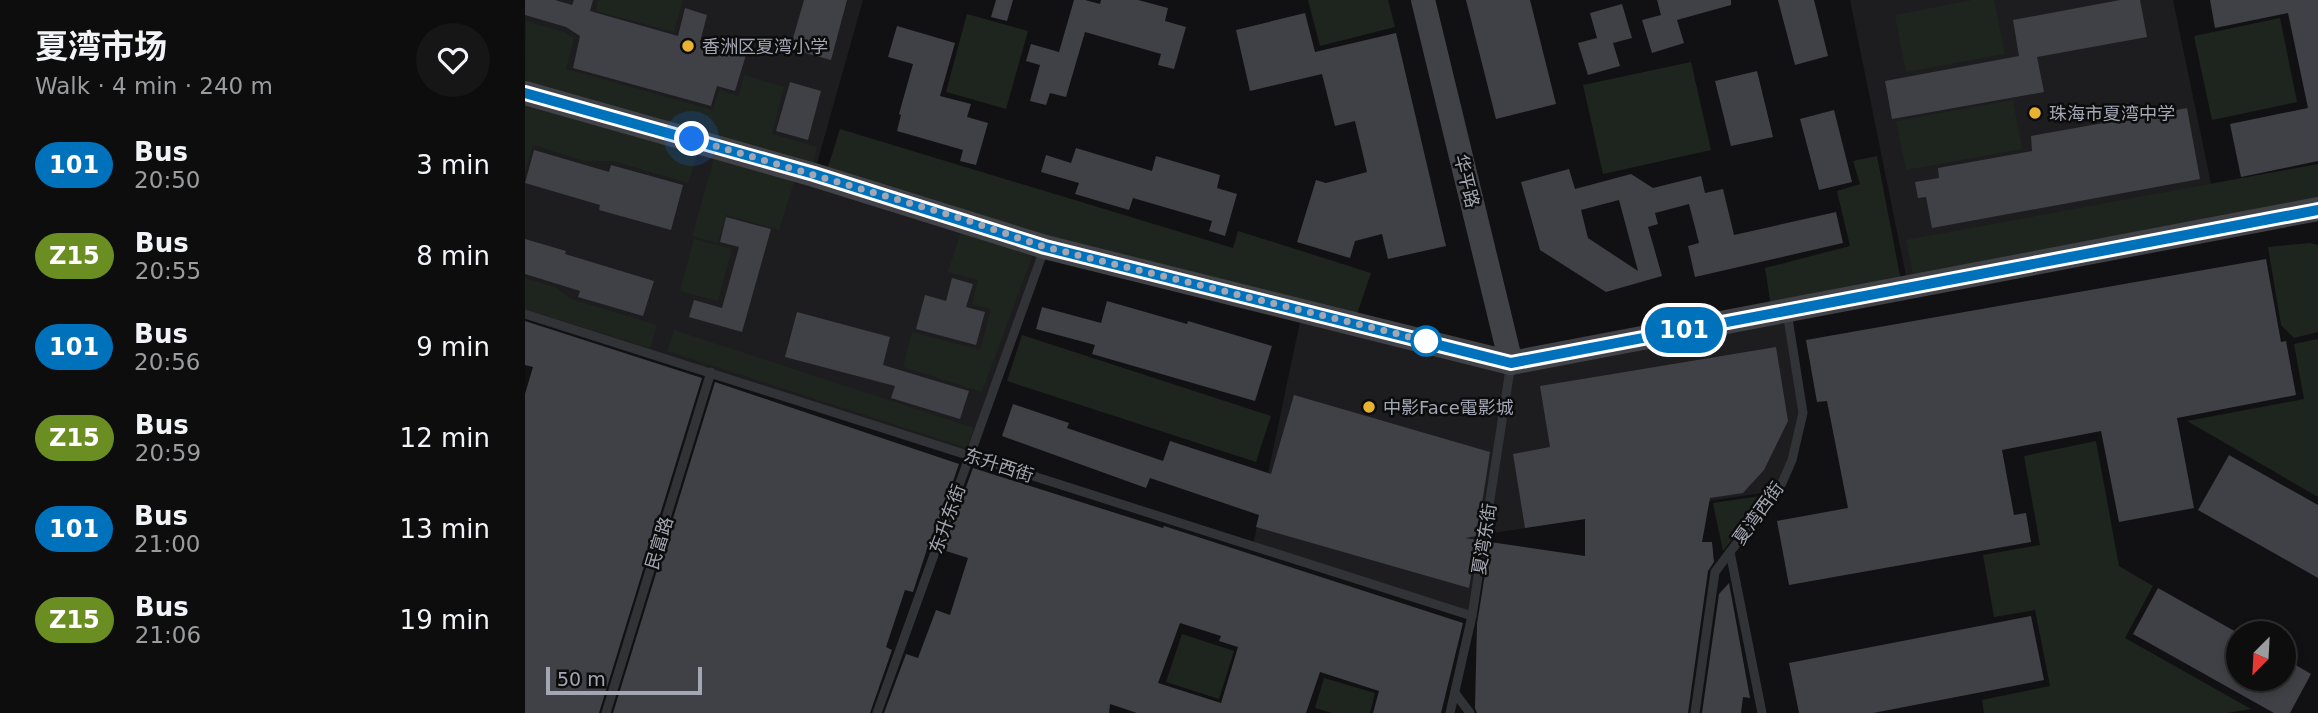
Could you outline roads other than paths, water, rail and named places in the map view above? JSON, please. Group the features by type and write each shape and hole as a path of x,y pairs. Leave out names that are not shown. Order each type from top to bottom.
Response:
{"street":[{"name":"华平路","path":"1423,0 1511,363"},
{"path":"525,93 814,174 1045,247 1511,363 2318,209"}],"lane":[{"name":"东升东街","path":"877,713 1045,247"},
{"name":"夏湾西街","path":"1695,713 1715,572 1782,483 1792,460 1803,413 1787,310"},
{"name":"东升西街","path":"525,314 1472,616"},
{"name":"夏湾东街","path":"1450,713 1472,616 1511,363"},
{"name":"民富路","path":"606,713 711,372"},
{"path":"1730,552 1762,713"},
{"path":"1454,693 1470,713"}],"place":[{"name":"香洲区夏湾小学","path":"688,46"},
{"name":"珠海市夏湾中学","path":"2035,113"},
{"name":"中影Face電影城","path":"1369,407"}]}
